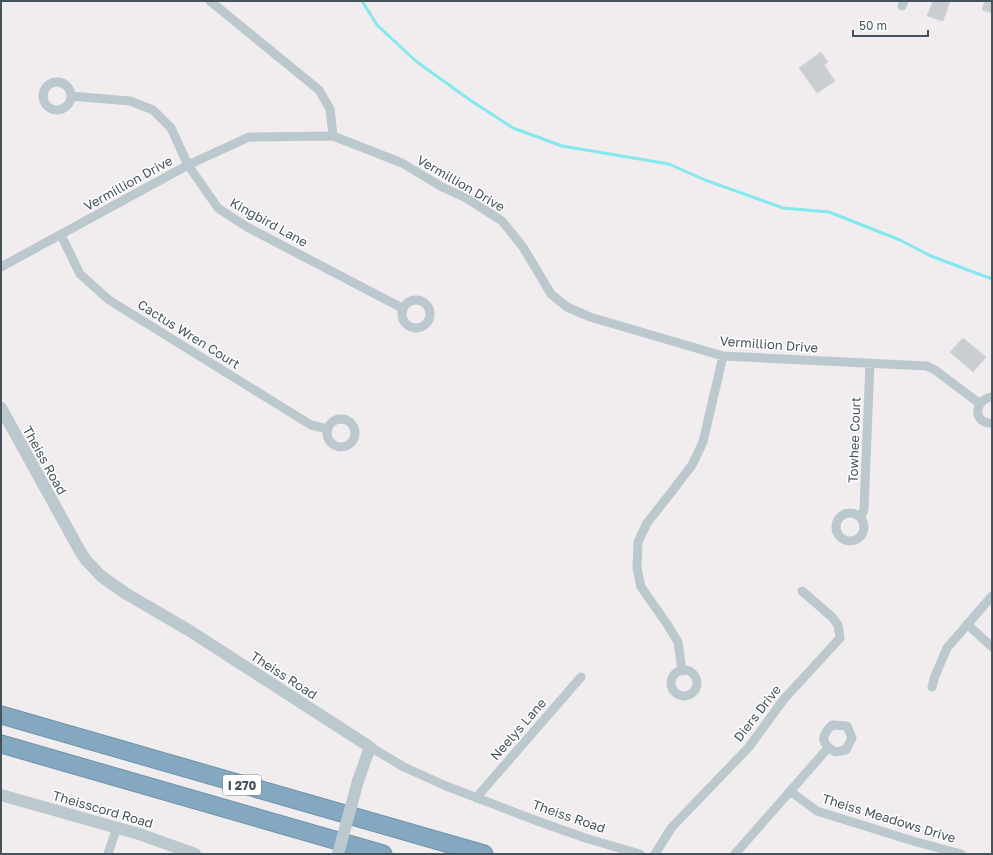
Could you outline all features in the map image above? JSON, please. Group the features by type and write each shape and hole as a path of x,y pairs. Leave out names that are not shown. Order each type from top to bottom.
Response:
{"highway":[{"name":"I 270","path":"1,715 484,854"},
{"name":"I 270","path":"1,744 383,854"}],"street":[{"path":"210,1 319,90 330,109 333,136"},
{"name":"Kingbird Lane","path":"71,96 130,101 153,110 171,128 188,165 218,208 247,226 402,308"},
{"name":"Vermillion Drive","path":"1,267 188,165 249,137 333,136 402,163 442,187 466,198 502,221 523,247 551,294 567,307 590,317 723,356 927,366 935,370 979,404"},
{"name":"Cactus Wren Court","path":"61,235 80,274 109,300 311,425 328,429"},
{"path":"682,671 678,642 641,587 637,568 638,542 647,523 692,465 703,442 723,356"},
{"name":"Towhee Court","path":"861,517 864,509 870,363"},
{"path":"992,397 985,399 979,404 977,411 980,419 988,424 992,423"},
{"name":"Theiss Road","path":"1,408 71,536 86,560 97,572 125,593 196,635 404,768 476,798 578,835 640,854"},
{"name":"Diers Drive","path":"655,854 672,827 749,747 784,699 840,638 838,625 832,617 802,591"},
{"path":"932,687 947,648 992,596"},
{"path":"967,624 992,647"},
{"name":"Neelys Lane","path":"476,798 580,677"},
{"path":"338,854 358,781 370,747"},
{"path":"734,854 828,748"},
{"name":"Theiss Meadows Drive","path":"790,791 817,811 913,841 961,854"},
{"name":"Theisscord Road","path":"1,795 117,827 195,854"},
{"path":"108,854 117,827"}],"building":[{"path":"933,1 950,1 943,21 927,16"},
{"path":"985,1 992,1 992,13 982,10"},
{"path":"821,52 828,62 824,65 835,81 817,93 799,68"},
{"path":"963,338 986,357 973,372 950,352"}],"waterway":[{"path":"362,1 377,25 417,62 470,100 513,128 562,146 669,164 705,180 783,208 829,212 900,240 931,256 992,279"}]}
